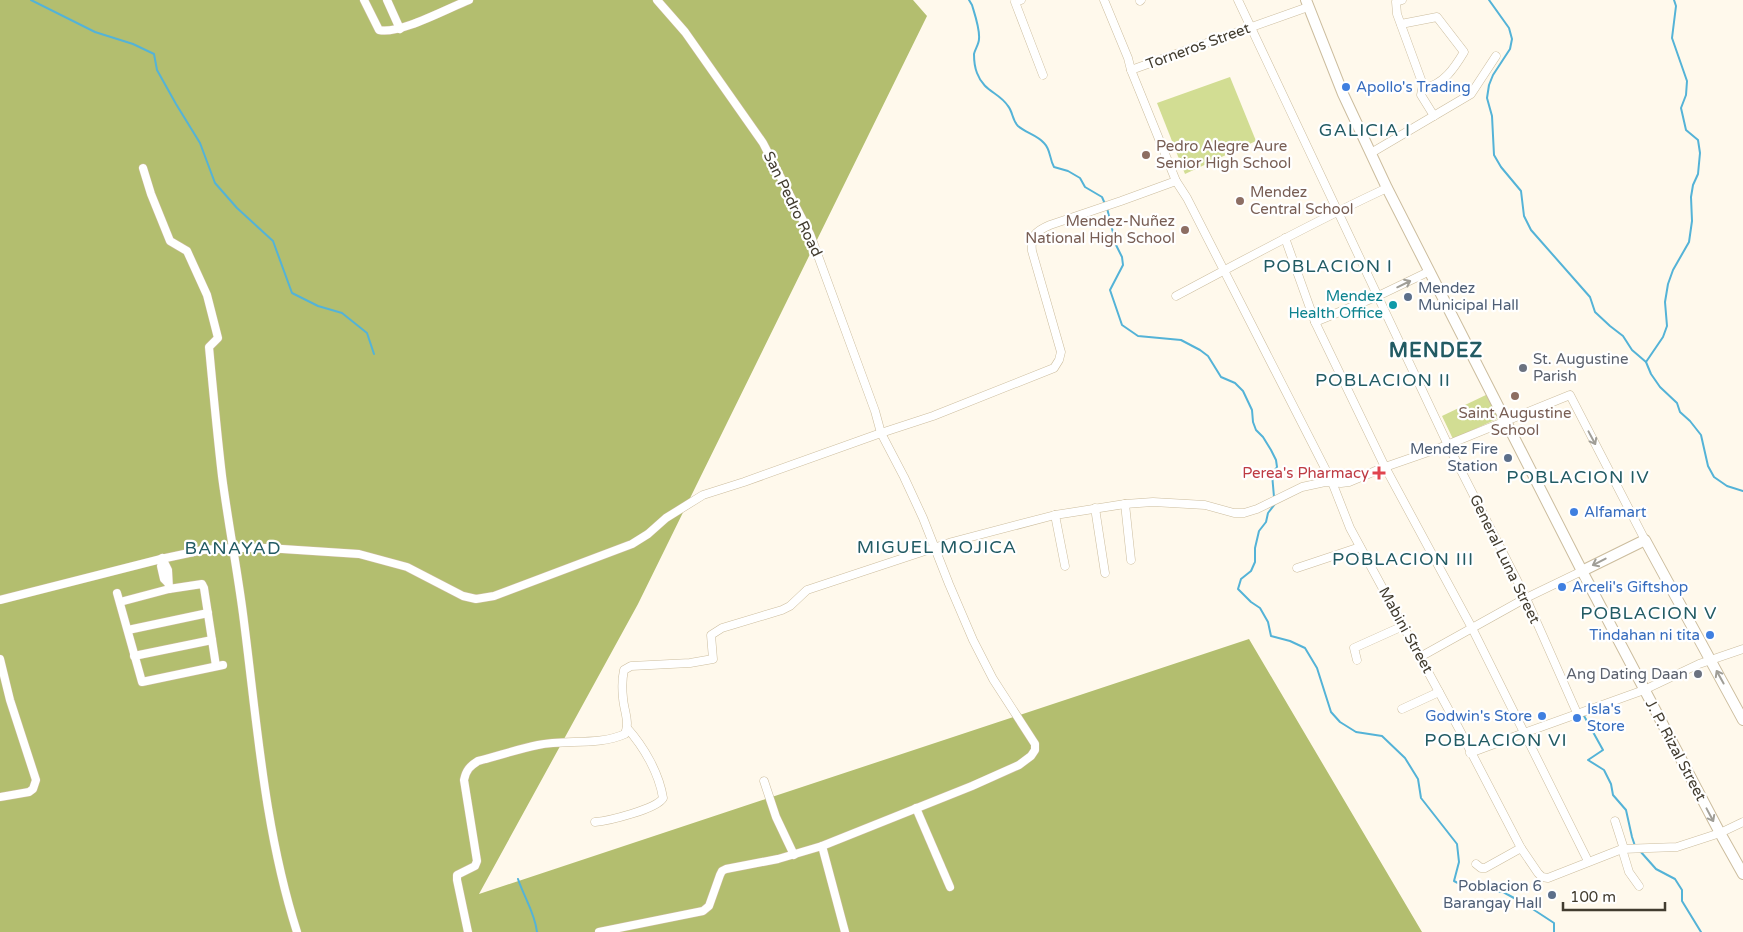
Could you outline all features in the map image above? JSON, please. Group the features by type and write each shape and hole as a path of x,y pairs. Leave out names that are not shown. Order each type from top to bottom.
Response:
{"main road":[{"name":"J. P. Rizal Street","path":"1307,4 1343,94 1388,188 1582,571 1743,874"},
{"path":"1582,571 1645,540 1743,720"}],"street":[{"path":"364,0 379,30 386,32 400,29 468,0"},
{"path":"387,0 400,29"},
{"name":"San Pedro Road","path":"657,0 685,32 763,143 810,234 875,410 881,433 904,477 974,640 993,679 1035,744 1035,750 1031,756 1019,764 916,808"},
{"path":"1021,0 1015,2 1043,75"},
{"name":"Torneros Street","path":"1104,0 1128,58 1131,70 1250,28 1307,4"},
{"name":"General Luna Street","path":"1238,0 1448,445 1526,598 1577,713"},
{"path":"1402,0 1395,4 1423,88 1421,96 1434,116"},
{"path":"1401,24 1437,17 1464,52 1450,73 1429,88 1423,88"},
{"path":"1371,153 1471,94 1496,56"},
{"name":"Mabini Street","path":"1131,70 1176,181 1187,198 1332,482 1350,528 1521,848 1542,877 1548,878 1588,862"},
{"path":"143,168 151,194 170,240 187,251 207,295 218,338 209,347 222,475 243,613 260,762 271,826 297,932"},
{"path":"0,600 203,550 233,548 267,548 359,554 407,567 463,596 476,599 494,596 632,544 648,534 666,518 703,495 964,404 1054,368 1061,352 1032,251 1033,235 1040,229 1050,225 1176,181"},
{"path":"1176,296 1337,211 1388,188"},
{"path":"1285,238 1315,322 1385,467 1472,628 1588,862 1625,849 1677,847 1720,833 1743,822"},
{"path":"1315,322 1378,296 1430,271"},
{"path":"468,932 457,880 458,875 475,866 477,861 464,780 466,772 478,761 530,747 558,743 590,742 625,734 627,728 623,698 624,670 631,666 690,663 713,659 710,635 722,628 782,610 790,606 807,590 935,547 1055,515 1125,504 1153,502 1189,504 1244,513 1315,483 1349,482 1448,445 1570,395 1645,540"},
{"path":"1125,504 1131,560"},
{"path":"1095,508 1105,573"},
{"path":"1055,515 1064,566"},
{"path":"1297,568 1360,546"},
{"path":"163,560 168,570 169,586"},
{"path":"1420,656 1526,598 1582,571"},
{"path":"118,593 120,602 128,630 134,656 142,682 219,666 212,640 202,584 169,586 120,602"},
{"path":"128,630 208,613"},
{"path":"1357,660 1354,648 1403,626"},
{"path":"134,656 212,640"},
{"path":"1470,754 1524,732 1644,690 1710,660 1743,649"},
{"path":"0,659 10,700 36,780 33,789 28,792 0,797"},
{"path":"1402,709 1439,692"},
{"path":"595,822 618,818 658,804 663,798 650,762 637,740 627,728"},
{"path":"764,781 776,817 794,855"},
{"path":"599,932 703,911 709,906 722,871 726,869 794,855 822,846 916,808 950,887"},
{"path":"1615,821 1625,849 1629,872 1639,886"},
{"path":"822,846 845,932"},
{"path":"1476,864 1481,868 1485,868 1521,848"}],"green space":[{"path":"0,0 913,0 927,16 638,604 479,894 1249,639 1422,932 0,932"},
{"path":"1230,77 1256,141 1185,174 1157,103"},
{"path":"1488,394 1499,418 1453,439 1442,416"}],"waterway":[{"path":"31,0 95,32 133,44 154,54 157,70 200,143 215,183 237,208 273,241 292,293 318,306 342,313 367,333 374,354"},
{"path":"969,0 979,31 979,41 974,56 980,79 1010,108 1018,126 1044,143 1048,148 1054,167 1068,171 1080,178 1085,187 1102,197 1105,204"},
{"path":"1489,0 1509,28 1512,39 1510,49 1493,75 1489,85 1487,98 1492,116 1494,155 1501,167 1521,191 1524,216 1531,230 1590,297 1595,312 1623,336 1632,350 1646,362 1651,374 1660,387 1677,403 1680,412 1701,435 1708,466 1714,477 1727,486 1743,491"},
{"path":"1646,362 1663,337 1667,326 1665,302 1668,284 1673,270 1689,242 1692,221 1691,197 1693,185 1698,174 1700,153 1698,140 1686,130 1681,108 1686,95 1687,81 1672,38 1676,6 1674,0"},
{"path":"1107,208 1116,245 1122,257 1123,265 1110,290 1122,325 1138,336 1181,340 1200,350 1208,356 1221,377 1235,383 1243,391 1252,410 1256,430 1263,437 1276,460 1277,467 1272,474 1274,497"},
{"path":"1275,504 1259,531 1255,548 1255,562 1251,571 1241,579 1238,589 1260,608 1268,622 1271,636 1290,641 1305,648 1317,668 1331,712 1340,722 1356,732 1382,736 1405,758 1418,779 1421,798 1457,844 1459,862 1454,881 1469,889 1503,892 1554,923 1554,932"},
{"path":"1583,714 1603,750 1588,760 1604,770 1611,784 1613,795 1626,810 1635,846"},
{"path":"1640,851 1656,869 1675,879 1682,890 1682,901 1701,932"},
{"path":"518,879 532,912 537,932"}],"place":[{"name":"Apollo's Trading","path":"1346,87"},
{"name":"Pedro Alegre Aure Senior High School","path":"1146,155"},
{"name":"Mendez Central School","path":"1240,201"},
{"name":"Mendez-Nuñez National High School","path":"1185,230"},
{"name":"Mendez Municipal Hall","path":"1408,297"},
{"name":"Mendez Health Office","path":"1393,305"},
{"name":"St. Augustine Parish","path":"1523,368"},
{"name":"Saint Augustine School","path":"1515,396"},
{"name":"Mendez Fire Station","path":"1508,458"},
{"name":"Perea's Pharmacy","path":"1379,473"},
{"name":"Alfamart","path":"1574,512"},
{"name":"Arceli's Giftshop","path":"1562,587"},
{"name":"Tindahan ni tita","path":"1710,635"},
{"name":"Ang Dating Daan","path":"1698,674"},
{"name":"Godwin's Store","path":"1542,716"},
{"name":"Isla's Store","path":"1577,718"},
{"name":"Poblacion 6 Barangay Hall","path":"1552,895"}],"district":[{"name":"GALICIA I","path":"1365,130"},
{"name":"POBLACION I","path":"1328,266"},
{"name":"MENDEZ","path":"1436,350"},
{"name":"POBLACION II","path":"1383,380"},
{"name":"POBLACION IV","path":"1578,477"},
{"name":"MIGUEL MOJICA","path":"937,547"},
{"name":"BANAYAD","path":"233,548"},
{"name":"POBLACION III","path":"1403,559"},
{"name":"POBLACION V","path":"1649,613"},
{"name":"POBLACION VI","path":"1496,740"}]}
